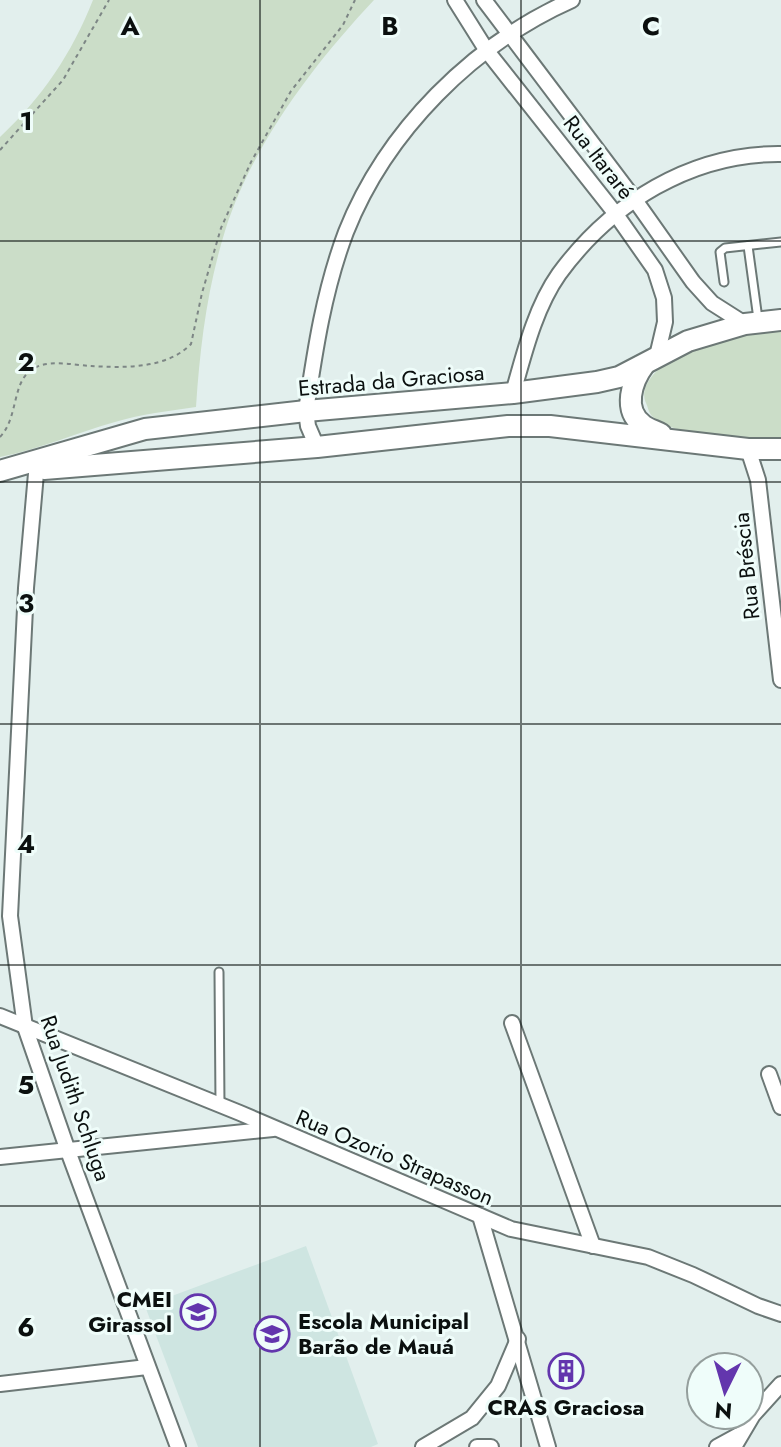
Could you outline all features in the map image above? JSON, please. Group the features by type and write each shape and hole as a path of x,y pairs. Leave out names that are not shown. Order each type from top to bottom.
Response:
{"main road":[{"name":"Estrada da Graciosa","path":"37,466 145,429 583,385 619,377 688,341 752,323 781,320"},
{"path":"652,359 634,378 631,395 634,413 642,424 678,440"},
{"name":"Estrada da Graciosa","path":"0,472 37,466 317,447 508,426 599,430 748,449 781,449"}],"street":[{"name":"Rua Itararé","path":"455,0 487,51 615,213 655,270 664,298 665,322 652,359"},
{"name":"Rua Itararé","path":"484,0 704,296 752,323"},
{"path":"317,447 308,426 306,411 321,313 346,232 372,178 415,118 455,78 509,35 572,0"},
{"path":"513,393 534,323 558,276 615,213 659,185 707,163 758,154 781,154"},
{"name":"Rua Bréscia","path":"748,449 758,480 781,680"},
{"name":"Rua Judith Schluga","path":"37,466 26,588 10,916 25,1027 178,1447"},
{"name":"Rua Ozorio Strapasson","path":"0,1016 220,1105 511,1229 648,1257 781,1314"},
{"path":"512,1023 593,1246"},
{"path":"769,1074 781,1107"},
{"path":"0,1157 273,1129"},
{"path":"480,1216 548,1447"},
{"path":"423,1447 472,1418 498,1386 518,1339"},
{"path":"0,1384 147,1367"},
{"path":"717,1447 736,1441 781,1384"},
{"path":"477,1447 491,1447"}],"lane":[{"path":"724,282 720,252 725,248 780,242 781,254"},
{"path":"748,246 752,323"},
{"path":"219,972 220,1105"}],"path":[{"path":"0,150 63,80 109,0"},
{"path":"0,437 11,423 22,381 35,368 48,365 106,367 155,363 172,358 191,344 221,228 251,162 291,91 343,25 355,0"}],"shaded area":[{"path":"93,0 374,0 329,51 287,108 268,137 237,199 225,231 209,296 196,407 125,419 0,457 0,137 29,107 54,74 76,38"},
{"path":"781,330 781,437 693,433 661,423 651,415 644,392 653,376 666,363 689,350"},
{"name":"Escola Municipal Barão de Mauá","path":"306,1246 378,1444 371,1447 198,1447 145,1306"}],"place":[{"name":"CMEI Girassol","path":"198,1312"},
{"name":"Escola Municipal Barão de Mauá","path":"272,1334"},
{"name":"CRAS Graciosa","path":"566,1371"}]}
